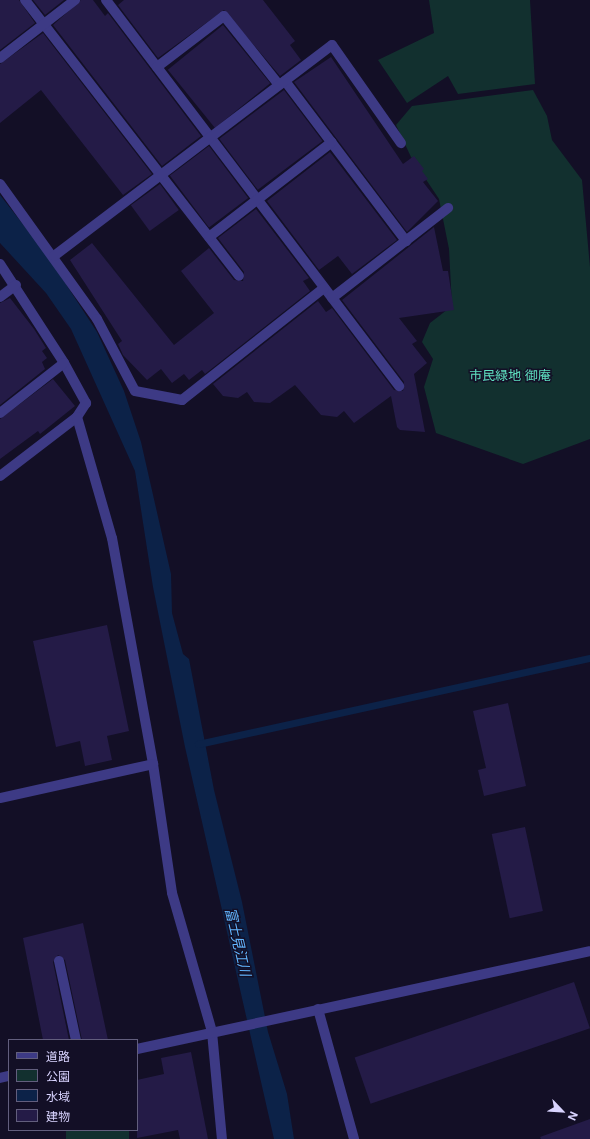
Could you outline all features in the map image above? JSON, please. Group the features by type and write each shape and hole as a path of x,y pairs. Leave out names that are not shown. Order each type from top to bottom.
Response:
{"street":[{"path":"25,0 239,276"},
{"path":"0,58 75,0"},
{"path":"106,0 399,386"},
{"path":"157,67 224,16 332,142 406,241"},
{"path":"54,256 332,45 401,143"},
{"path":"209,237 332,142"},
{"path":"0,184 54,256 97,319 135,391 182,400 324,288"},
{"path":"332,298 448,208"},
{"path":"0,264 16,285 64,362 86,403 77,417 0,476"},
{"path":"0,297 16,285"},
{"path":"0,413 64,362"},
{"path":"77,417 112,538 153,764 172,893 217,1031 222,1139"},
{"path":"0,798 153,764"},
{"path":"138,1049 590,951"},
{"path":"59,960 76,1039"},
{"path":"318,1010 354,1139"}],"green space":[{"path":"429,0 530,0 535,84 458,94 448,76 407,103 378,60 434,33"},
{"name":"市民緑地 御庵","path":"533,90 547,116 552,140 582,180 590,267 590,439 523,464 436,433 424,387 433,359 422,342 430,323 452,306 449,249 439,199 411,157 396,125 412,106"},
{"path":"66,1131 129,1131 129,1139 66,1139"}],"water":[{"name":"富士見江川","path":"0,195 47,255 97,332 124,391 141,442 171,574 172,613 183,654 189,659 214,790 242,902 268,1032 287,1094 294,1139 274,1139 185,747 153,587 135,471 71,329 46,293 0,243"}],"building":[{"path":"0,0 19,0 35,23 0,50"},
{"path":"33,0 64,0 45,15"},
{"path":"81,0 93,0 105,16 108,13 201,136 162,166 53,25"},
{"path":"124,0 263,0 295,41 290,45 301,60 280,76 224,10 158,58 118,5"},
{"path":"223,25 270,83 215,128 168,70"},
{"path":"43,33 152,174 123,195 41,90 0,123 0,64"},
{"path":"331,57 403,164 414,156 424,169 422,171 428,179 423,182 438,201 407,232 294,82"},
{"path":"284,90 323,141 258,190 219,139"},
{"path":"209,146 248,198 209,227 170,175"},
{"path":"330,152 397,240 352,274 338,256 319,270 267,201"},
{"path":"160,184 179,210 150,231 131,205"},
{"path":"256,209 309,278 303,281 310,291 205,374 202,370 189,380 184,374 172,383 161,369 147,380 123,355 118,344 122,341 70,260 92,243 174,345 214,313 181,271 209,248 234,280 243,281 244,272 218,238"},
{"path":"434,227 443,271 448,271 454,310 399,318 417,341 412,344 427,363 414,374 425,432 400,430 397,427 391,396 354,423 344,411 337,417 321,415 295,385 270,403 254,402 247,392 238,398 223,396 213,384 318,301 326,312 332,308 394,390 403,391 404,382 342,300"},
{"path":"10,298 34,329 46,348 42,351 47,358 42,362 45,369 0,405 0,303"},
{"path":"53,379 75,406 40,434 38,431 0,459 0,419"},
{"path":"107,625 129,731 107,736 112,760 85,766 80,741 56,747 33,641"},
{"path":"508,703 526,786 484,796 478,770 486,768 473,711"},
{"path":"525,827 543,911 510,918 492,834"},
{"path":"83,923 108,1039 82,1039 65,960 58,955 53,962 69,1039 43,1039 23,938"},
{"path":"574,982 590,1028 371,1104 355,1058"},
{"path":"191,1052 208,1139 180,1139 178,1130 137,1138 138,1080 164,1074 161,1058"},
{"path":"590,1119 590,1139 541,1139 540,1137"}],"waterway":[{"path":"198,744 590,658"}]}
